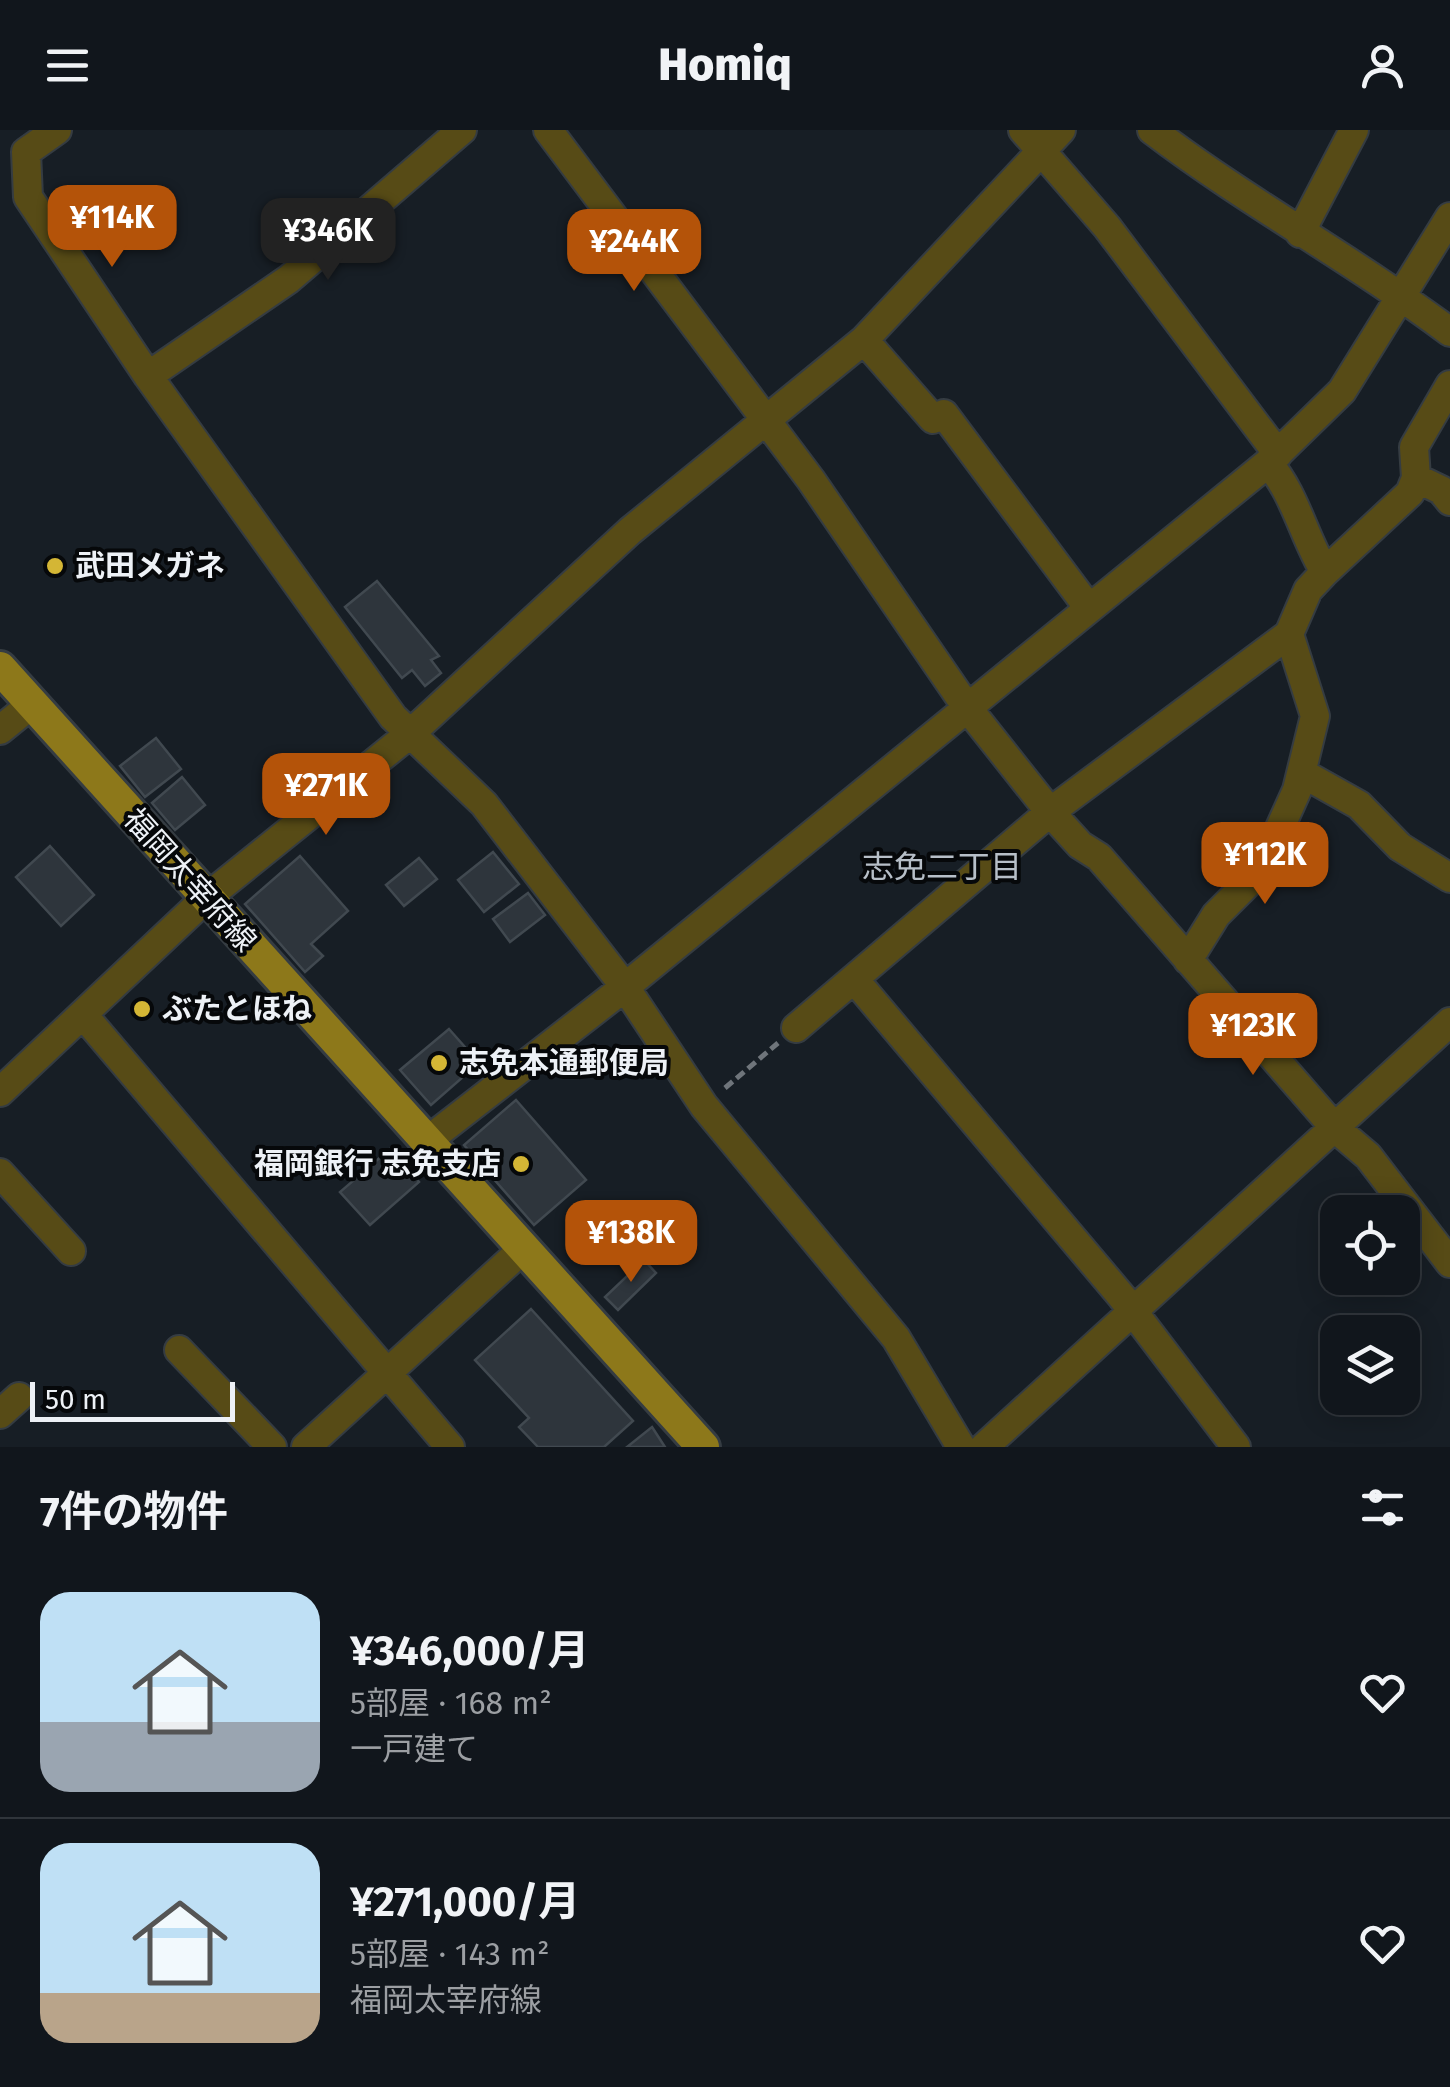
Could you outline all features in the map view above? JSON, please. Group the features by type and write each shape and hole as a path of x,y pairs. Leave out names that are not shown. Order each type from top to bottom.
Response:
{"main road":[{"name":"福岡太宰府線","path":"0,668 703,1447"}],"street":[{"path":"57,130 26,152 14,196 393,717 484,804 625,987 704,1106 896,1338 961,1447"},
{"path":"148,376 289,279 462,130"},
{"path":"548,130 811,480 966,706 1050,812 1080,846 1099,857 1335,1128 1368,1156 1450,1262"},
{"path":"0,1092 206,899 411,733 630,531 864,340 1032,141 1061,130"},
{"path":"1152,130 1450,332"},
{"path":"1300,233 1354,130"},
{"path":"1032,141 1107,226 1273,458 1325,572"},
{"path":"427,1141 625,987 1273,458 1342,391 1450,217"},
{"path":"864,340 932,419 944,414 1088,607"},
{"path":"796,1028 1050,812 1289,634 1308,590 1410,493 1416,478 1414,448 1450,385"},
{"path":"1416,478 1441,490 1450,501"},
{"path":"1188,960 1216,915 1261,870 1302,773 1316,716 1289,634"},
{"path":"0,730 32,704"},
{"path":"1302,773 1359,805 1400,847 1450,878"},
{"path":"854,979 1132,1312 1236,1447"},
{"path":"84,1017 450,1447"},
{"path":"992,1444 1450,1022"},
{"path":"0,1174 71,1251"},
{"path":"325,1441 390,1372 523,1249"},
{"path":"179,1350 272,1447"}],"path":[{"path":"704,1106 796,1028"}],"building":[{"path":"377,581 439,656 431,660 441,673 425,686 412,670 402,678 345,607"},
{"path":"156,738 181,769 145,797 120,766"},
{"path":"182,777 205,805 175,830 152,803"},
{"path":"50,846 94,895 61,926 16,877"},
{"path":"493,852 519,884 484,912 458,880"},
{"path":"300,856 348,911 311,944 323,956 305,972 245,904"},
{"path":"419,858 437,879 404,906 386,885"},
{"path":"528,893 545,915 510,942 493,919"},
{"path":"449,1029 479,1063 431,1105 400,1070"},
{"path":"516,1100 586,1180 534,1225 464,1145"},
{"path":"390,1149 419,1182 370,1225 340,1192"},
{"path":"644,1260 656,1273 618,1310 605,1297"},
{"path":"531,1309 633,1421 604,1447 538,1447 519,1427 529,1418 475,1360"},
{"path":"652,1427 665,1447 627,1447"}],"place":[{"name":"武田メガネ","path":"55,566"},
{"name":"ぶたとほね","path":"142,1009"},
{"name":"志免本通郵便局","path":"439,1063"},
{"name":"福岡銀行 志免支店","path":"521,1164"}],"district":[{"name":"志免二丁目","path":"942,867"}]}
